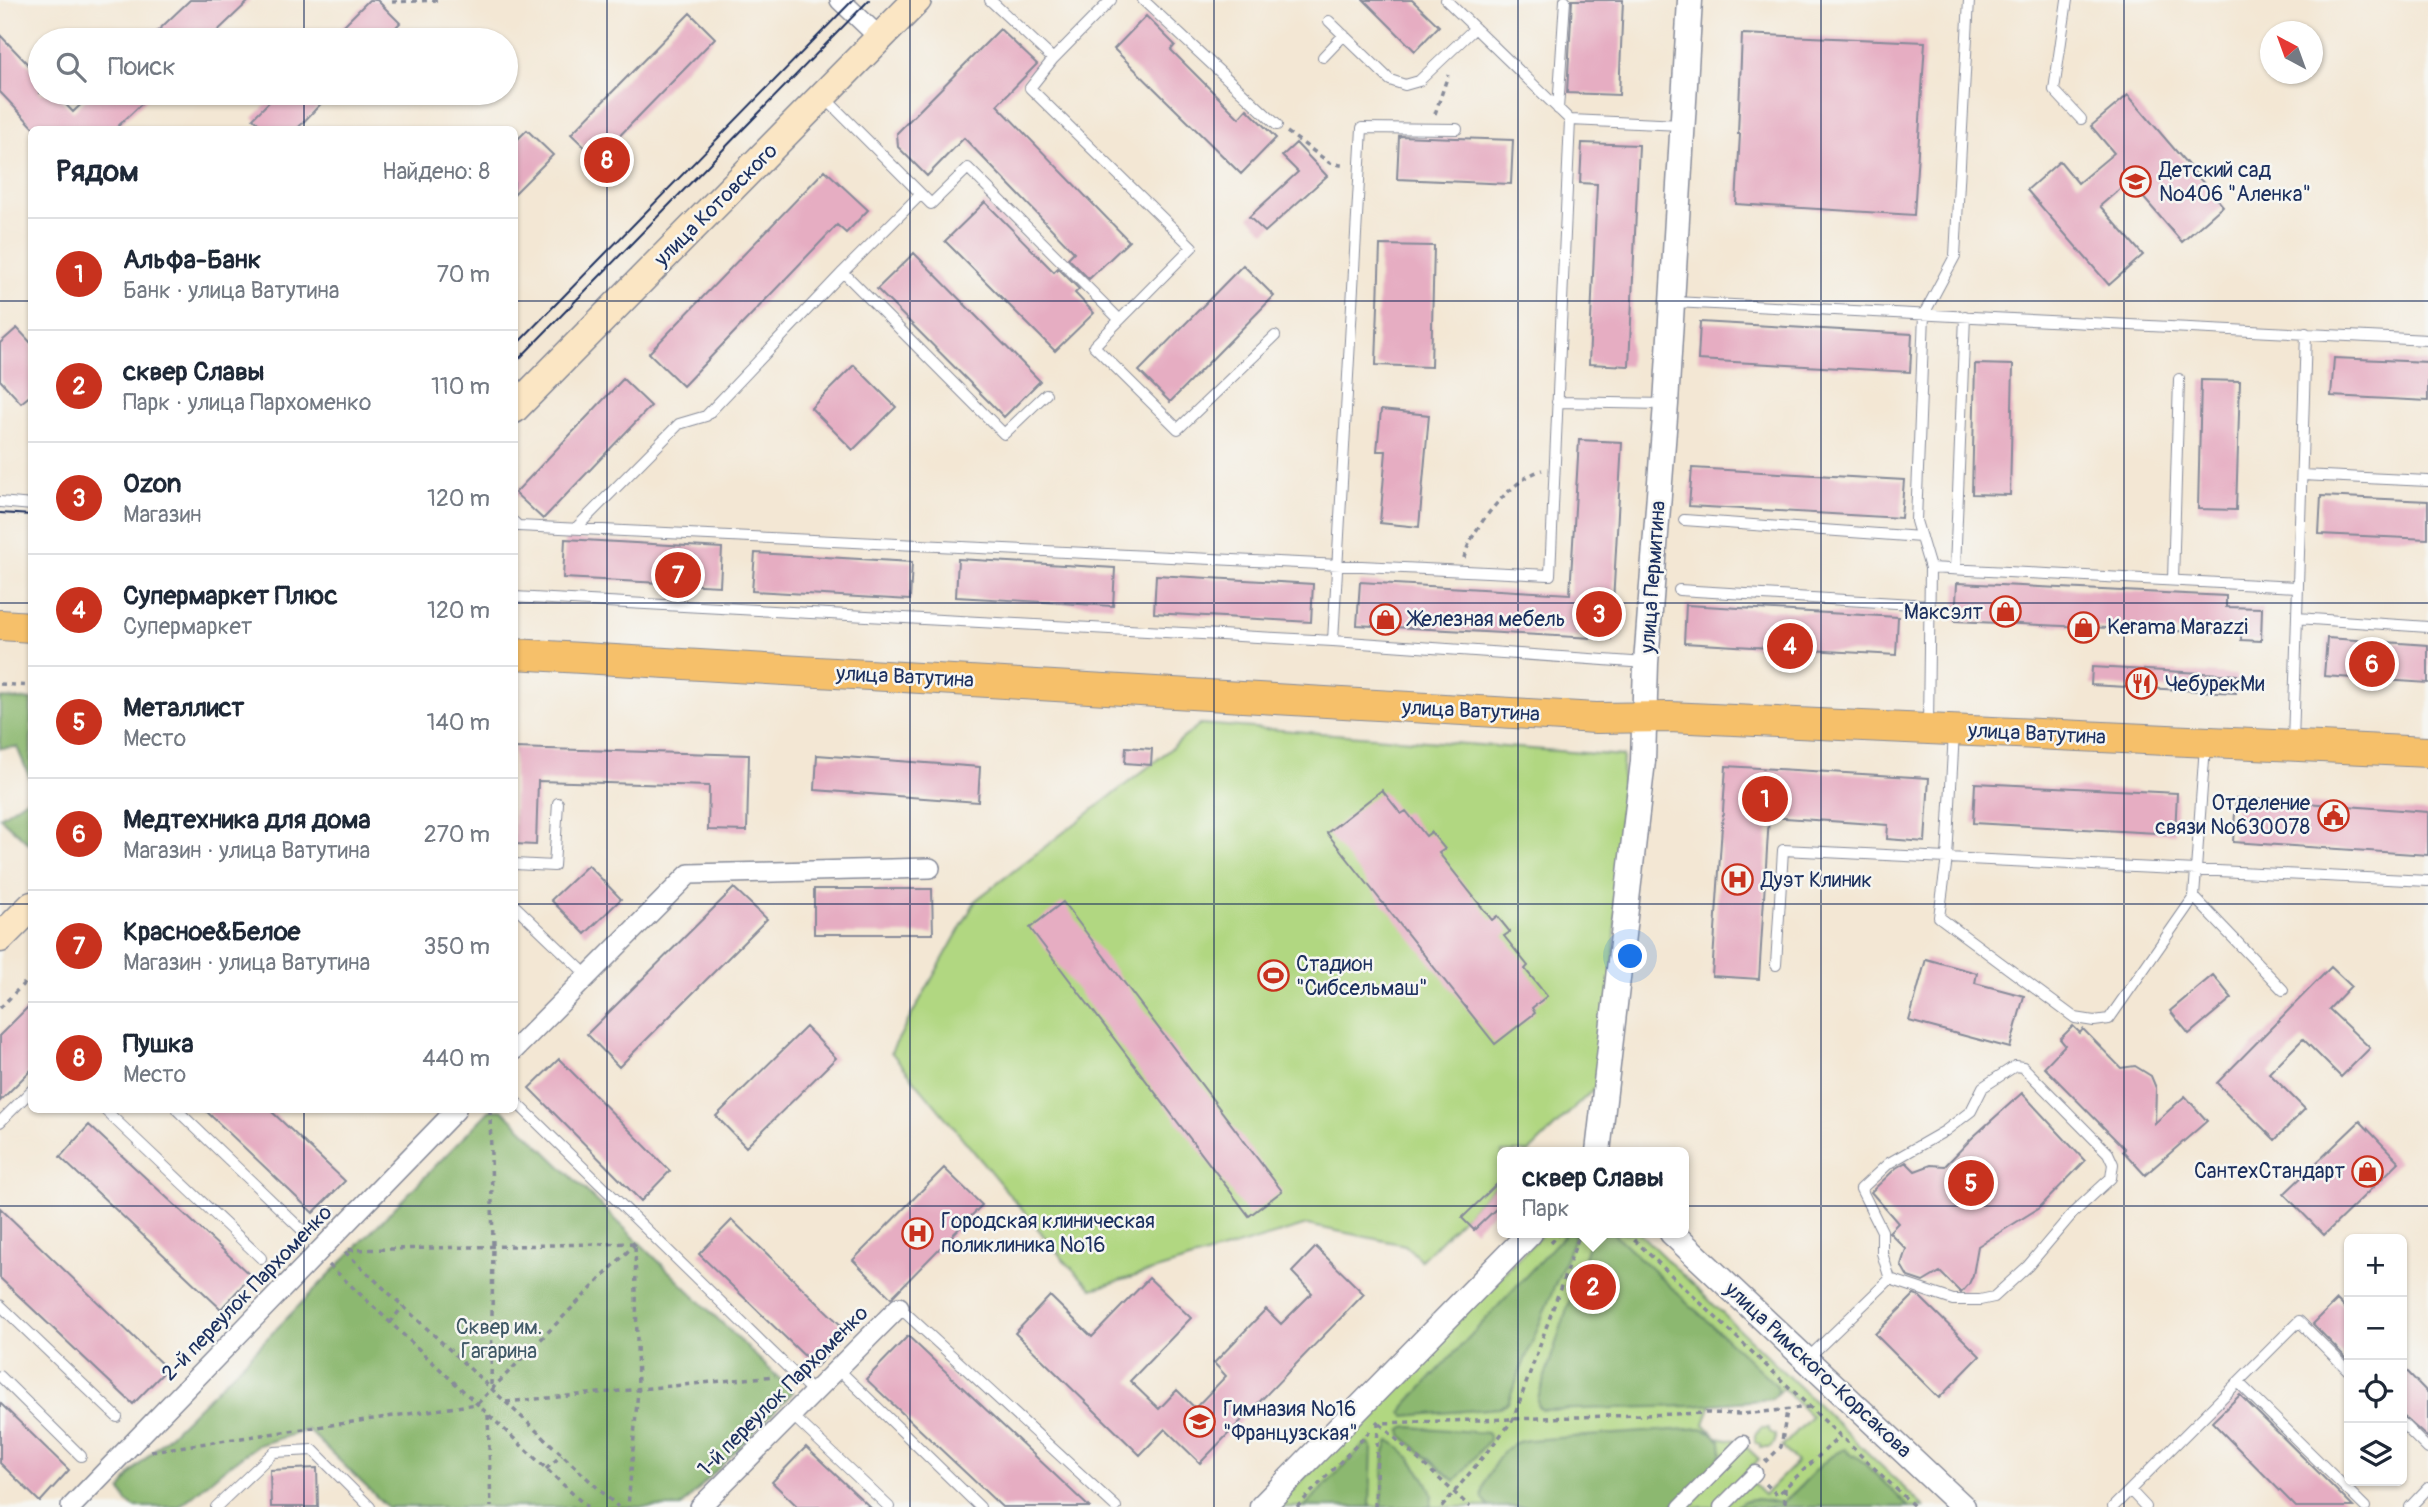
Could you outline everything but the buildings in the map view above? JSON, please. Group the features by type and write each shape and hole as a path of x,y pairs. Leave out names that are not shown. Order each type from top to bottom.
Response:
{"main road":[{"name":"улица Котовского","path":"518,406 917,0"},
{"path":"0,625 28,627"},
{"name":"улица Ватутина","path":"518,654 1596,718 1644,717 2428,752"},
{"path":"0,939 28,910"}],"street":[{"path":"840,0 880,38"},
{"name":"улица Пермитина","path":"1599,1147 1643,761 1646,663 1666,404 1690,0"},
{"path":"518,1046 689,874 930,868"},
{"name":"2-й переулок Пархоменко","path":"71,1507 453,1113"},
{"path":"1262,1507 1525,1238"},
{"name":"улица Римского-Корсакова","path":"1677,1238 1963,1507"},
{"name":"1-й переулок Пархоменко","path":"700,1507 899,1307"},
{"path":"1680,1507 1743,1443"},
{"path":"1721,1507 1755,1473"}],"lane":[{"path":"990,0 1053,60"},
{"path":"1111,0 1030,88 1192,247 1094,346 1178,429 1275,336"},
{"path":"1143,0 1277,125"},
{"path":"1446,0 1570,120 1681,125"},
{"path":"1558,109 1565,0"},
{"path":"1969,0 1955,256 1924,314 1916,521 1930,568 1930,605 1941,730 1947,858 1939,917 2075,1018 2094,1021 2109,1019 2194,897 2205,742"},
{"path":"2067,0 2053,90 2081,119"},
{"path":"1329,21 1390,80 1405,85 1419,80 1475,28"},
{"path":"1322,57 1343,35"},
{"path":"823,96 931,204 968,168 1119,319"},
{"path":"518,526 1550,575 1570,120"},
{"path":"1333,641 1362,128 1457,129"},
{"path":"575,528 679,424 706,416 921,194"},
{"path":"843,272 1004,434 1046,394"},
{"path":"1672,302 2428,340"},
{"path":"1955,569 1965,316"},
{"path":"2293,746 2306,333"},
{"path":"2173,580 2179,379"},
{"path":"1557,402 1666,404"},
{"path":"2302,475 2428,481"},
{"path":"0,502 28,505"},
{"path":"1684,520 1921,537"},
{"path":"1930,568 2298,587"},
{"path":"1679,590 1930,605"},
{"path":"518,597 1333,641 1646,663"},
{"path":"2297,618 2428,627"},
{"path":"518,864 554,866 558,803"},
{"path":"1776,965 1783,850 2428,881"},
{"path":"2194,897 2283,990"},
{"path":"518,909 588,976"},
{"path":"2015,1066 2023,1067 2108,1153 2113,1164 2111,1178 2072,1214 2028,1266 1994,1297 1953,1300 1891,1279 1882,1252 1882,1231 1861,1189 1889,1163 1945,1131 1971,1111 1983,1087 2001,1073 2015,1066"},
{"path":"0,1122 28,1094"},
{"path":"518,1104 814,1393"},
{"path":"108,1113 261,1258"},
{"path":"180,1113 301,1229"},
{"path":"1807,1360 1891,1279"},
{"path":"0,1305 117,1417"},
{"path":"899,1307 1116,1507"},
{"path":"2113,1507 2299,1321 2344,1366"},
{"path":"838,1369 980,1507"},
{"path":"0,1376 81,1456"},
{"path":"2238,1382 2365,1507"},
{"path":"792,1415 889,1507"},
{"path":"2407,1428 2428,1449"},
{"path":"216,1507 274,1451 313,1450 370,1507"},
{"path":"2410,1507 2428,1488"},
{"path":"2130,1490 2146,1507"}],"path":[{"path":"392,2 439,0"},
{"path":"1429,129 1441,100 1456,46"},
{"path":"1301,143 1330,163 1360,168"},
{"path":"1463,571 1463,561 1470,541 1504,495 1526,476 1555,467"},
{"path":"0,684 28,686"},
{"path":"0,1008 28,979"},
{"path":"490,1113 493,1245 491,1388"},
{"path":"122,1456 477,1404 647,1230"},
{"path":"1442,1507 1514,1420 1578,1238"},
{"path":"1632,1238 1915,1507"},
{"path":"618,1507 343,1250 635,1243"},
{"path":"628,1507 638,1390 635,1243"},
{"path":"317,1254 587,1507"},
{"path":"390,1323 403,1306"},
{"path":"506,1402 793,1374"},
{"path":"1359,1407 1470,1507"},
{"path":"1378,1423 1743,1414 1810,1407"},
{"path":"1787,1410 1781,1447 1755,1473 1777,1495 1840,1436"},
{"path":"488,1415 491,1507"},
{"path":"1375,1507 1378,1423"},
{"path":"546,1469 562,1455"},
{"path":"1785,1488 1785,1507"}],"green space":[{"path":"0,698 28,700 28,774 17,747 0,748"},
{"name":"Стадион \"Сибсельмаш\"","path":"1200,724 1623,756 1609,1074 1534,1147 1497,1147 1497,1184 1421,1260 1405,1245 1307,1225 1092,1289 1063,1259 891,1052 976,900"},
{"path":"28,798 28,843 0,817"},
{"name":"Сквер им. Гагарина","path":"487,1113 506,1113 793,1392 681,1507 387,1507 308,1430 258,1445 224,1469 179,1507 135,1507 127,1502 121,1490 132,1472 241,1365"},
{"path":"1538,1238 1644,1238 1924,1507 1276,1507","holes":["1783,1388 1811,1417 1782,1447 1797,1462 1764,1495 1744,1475 1759,1459 1740,1441 1717,1437 1704,1424 1711,1404 1772,1399"]},
{"path":"1561,1238 1574,1238 1508,1402 1499,1408 1405,1416 1402,1412"},
{"path":"1590,1238 1618,1238 1777,1386 1778,1393 1772,1399 1693,1406 1542,1410 1538,1406 1538,1398"},
{"path":"1411,1427 1487,1433 1489,1440 1455,1481 1403,1437 1401,1431"},
{"path":"1701,1428 1721,1441 1722,1453 1714,1466 1672,1507 1489,1507 1483,1499 1484,1485 1496,1462 1507,1449 1518,1442"},
{"path":"1761,1428 1769,1428 1775,1435 1775,1442 1769,1448 1761,1448 1761,1445 1755,1442 1755,1435"},
{"path":"1389,1441 1400,1448 1426,1481 1432,1495 1430,1507 1382,1507 1384,1455"},
{"path":"1368,1443 1372,1446 1370,1507 1304,1507 1363,1446"},
{"path":"1845,1449 1862,1461 1909,1507 1736,1507 1751,1499 1781,1503 1828,1459"}],"tram line":[{"path":"518,343 853,0"},
{"path":"518,360 869,0"},
{"path":"0,513 28,515"}],"place":[{"name":"Пушка","path":"607,160"},
{"name":"Детский сад №406 \"Аленка\"","path":"2136,182"},
{"name":"Красное&Белое","path":"678,575"},
{"name":"Максэлт","path":"2006,612"},
{"name":"Ozon","path":"1599,614"},
{"name":"Железная мебель","path":"1386,619"},
{"name":"Kerama Marazzi","path":"2084,627"},
{"name":"Супермаркет Плюс","path":"1790,646"},
{"name":"Медтехника для дома","path":"2372,664"},
{"name":"ЧебурекМи","path":"2142,684"},
{"name":"Альфа-Банк","path":"1765,799"},
{"name":"Отделение связи №630078","path":"2333,815"},
{"name":"Дуэт Клиник","path":"1738,880"},
{"name":"Стадион \"Сибсельмаш\"","path":"1273,976"},
{"name":"СантехСтандарт","path":"2368,1171"},
{"name":"Металлист","path":"1971,1183"},
{"name":"Городская клиническая поликлиника №16","path":"918,1233"},
{"name":"сквер Славы","path":"1593,1287"},
{"name":"Гимназия №16 \"Французская\"","path":"1200,1421"}]}
